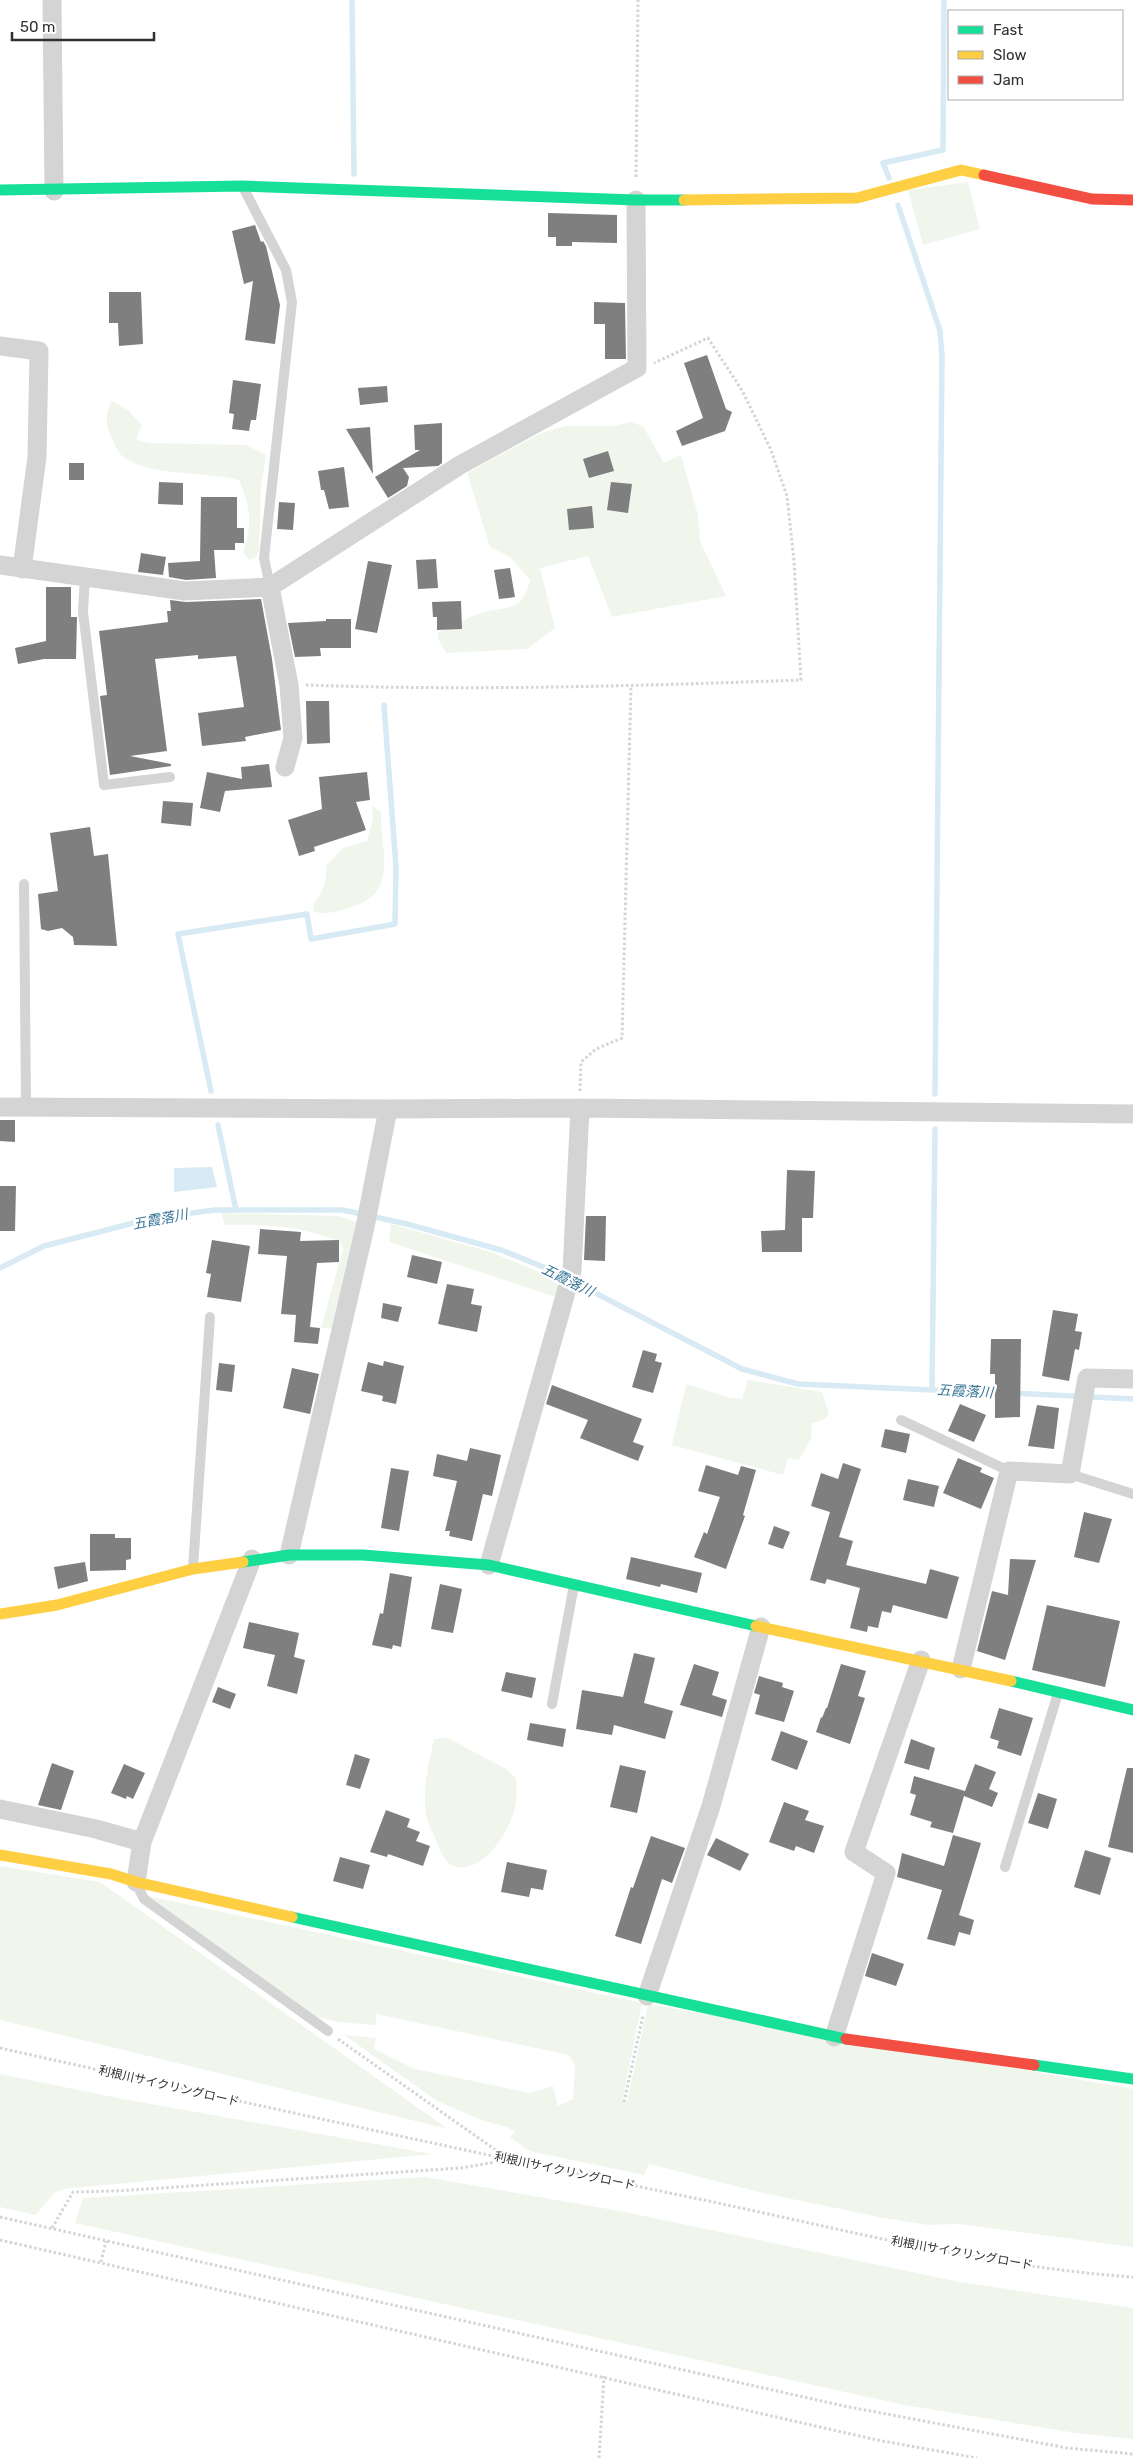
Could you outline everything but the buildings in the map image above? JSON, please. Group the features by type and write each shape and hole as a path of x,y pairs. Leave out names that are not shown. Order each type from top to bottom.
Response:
{"street":[{"path":"52,0 54,191"},
{"path":"0,190 54,191 242,186 636,200 857,198 961,170 1092,199 1133,200"},
{"path":"0,565 185,591 270,586 460,465 637,368 636,200"},
{"path":"0,346 39,351 37,457 22,569"},
{"path":"270,586 289,685 294,738 285,767"},
{"path":"0,1107 580,1108 1133,1114"},
{"path":"489,1565 570,1278 580,1108"},
{"path":"288,1555 365,1227 388,1109"},
{"path":"961,1669 1009,1471 1070,1474 1087,1378 1133,1379"},
{"path":"0,1614 57,1605 193,1569 288,1555 364,1555 489,1565 761,1627 961,1669 1133,1710"},
{"path":"136,1882 142,1842 252,1559"},
{"path":"647,1996 711,1806 761,1627"},
{"path":"834,2037 886,1873 854,1852 921,1660"},
{"path":"0,1809 96,1829 142,1842"},
{"path":"0,1855 111,1874 136,1882 834,2037 1133,2079"}],"lane":[{"path":"242,186 286,270 292,302 264,558 270,586"},
{"path":"85,576 83,612 104,785 170,777"},
{"path":"24,884 26,1107"},
{"path":"193,1569 210,1316"},
{"path":"901,1420 1009,1471"},
{"path":"1070,1474 1133,1494"},
{"path":"552,1704 574,1584"},
{"path":"1005,1867 1058,1692"},
{"path":"136,1882 144,1899 328,2030"}],"path":[{"path":"636,200 638,0"},
{"path":"289,685 414,689 631,686 801,680 794,561 787,496 771,450 743,392 708,338 653,364 637,368"},
{"path":"580,1108 580,1062 596,1049 622,1038 631,686"},
{"path":"624,2102 647,1996"},
{"path":"328,2030 510,2160"},
{"name":"利根川サイクリングロード","path":"0,2048 510,2160 937,2250 1080,2274 1133,2277"},
{"path":"52,2228 73,2192 116,2191 461,2168 510,2160"},
{"path":"0,2217 844,2406 1067,2448 1133,2454"},
{"path":"0,2240 604,2376 877,2440 976,2458"},
{"path":"101,2262 106,2241"},
{"path":"599,2458 604,2376"}],"shaded area":[{"path":"968,182 980,229 923,245 908,190"},
{"path":"112,401 128,410 142,425 136,440 150,443 246,445 266,455 261,486 259,552 255,558 249,560 243,552 248,533 249,516 246,498 239,480 159,470 143,467 130,461 120,454 108,430 107,413"},
{"path":"630,422 643,426 664,463 681,455 698,515 700,541 726,596 612,617 588,556 540,568 555,628 527,649 446,653 438,639 438,632 449,629 477,614 504,609 517,604 527,591 530,580 510,557 490,547 467,473 539,434 565,426 615,426"},
{"path":"372,806 381,812 384,854 382,880 377,891 367,900 352,907 329,913 314,912 313,905 322,891 325,882 326,866 343,848 367,841 373,819"},
{"path":"212,1167 217,1187 174,1192 174,1168"},
{"path":"221,1213 338,1216 358,1222 333,1329 321,1328 343,1249 339,1241 310,1232 283,1227 225,1225"},
{"path":"391,1224 491,1252 563,1282 559,1298 389,1242"},
{"path":"748,1380 822,1392 829,1414 824,1420 812,1423 811,1439 799,1460 788,1458 783,1475 672,1445 686,1384 731,1398 742,1399"},
{"path":"448,1738 506,1769 516,1778 515,1808 501,1839 485,1858 465,1867 454,1866 445,1859 430,1828 426,1814 425,1785 434,1739"},
{"path":"0,1866 100,1882 448,2129 0,2020"},
{"path":"149,1896 642,2003 622,2102 627,2102 648,2004 1133,2089 1133,2247 959,2224 928,2225 763,2193 649,2164 644,2175 529,2151 510,2137 515,2132 507,2127 481,2120 437,2101 344,2035 376,2038 374,2049 415,2069 530,2093 553,2086 558,2106 573,2099 575,2065 569,2055 376,2014 376,2025 337,2022 316,2016"},
{"path":"0,2074 123,2099 432,2154 63,2189 54,2193 36,2215 0,2207"},
{"path":"425,2177 620,2211 960,2282 1133,2308 1133,2439 1076,2433 904,2405 75,2223 83,2198"}],"waterway":[{"path":"352,0 354,174"},
{"path":"889,178 883,163 943,150 944,0"},
{"path":"898,205 940,331 942,356 935,1094"},
{"path":"211,1091 178,934 307,914 311,939 395,924 396,867 384,705"},
{"path":"218,1125 236,1210"},
{"path":"932,1389 935,1129"},
{"name":"五霞落川","path":"0,1268 44,1246 153,1218 215,1210 343,1210 407,1224 501,1250 551,1270 742,1369 798,1384 1001,1393"},
{"name":"五霞落川","path":"1013,1393 1133,1399"}],"traffic: fast":[{"path":"0,190 242,186 636,200 684,200"},
{"path":"243,1562 289,1555 363,1555 489,1565 756,1626"},
{"path":"1011,1681 1133,1710"},
{"path":"292,1917 846,2039"},
{"path":"1034,2065 1133,2079"}],"traffic: slow":[{"path":"684,200 857,198 961,170 984,175"},
{"path":"0,1614 57,1605 193,1569 243,1562"},
{"path":"756,1626 1011,1681"},
{"path":"0,1855 111,1874 136,1882 292,1917"}],"traffic: jam":[{"path":"984,175 1092,199 1133,200"},
{"path":"846,2039 1034,2065"}]}
